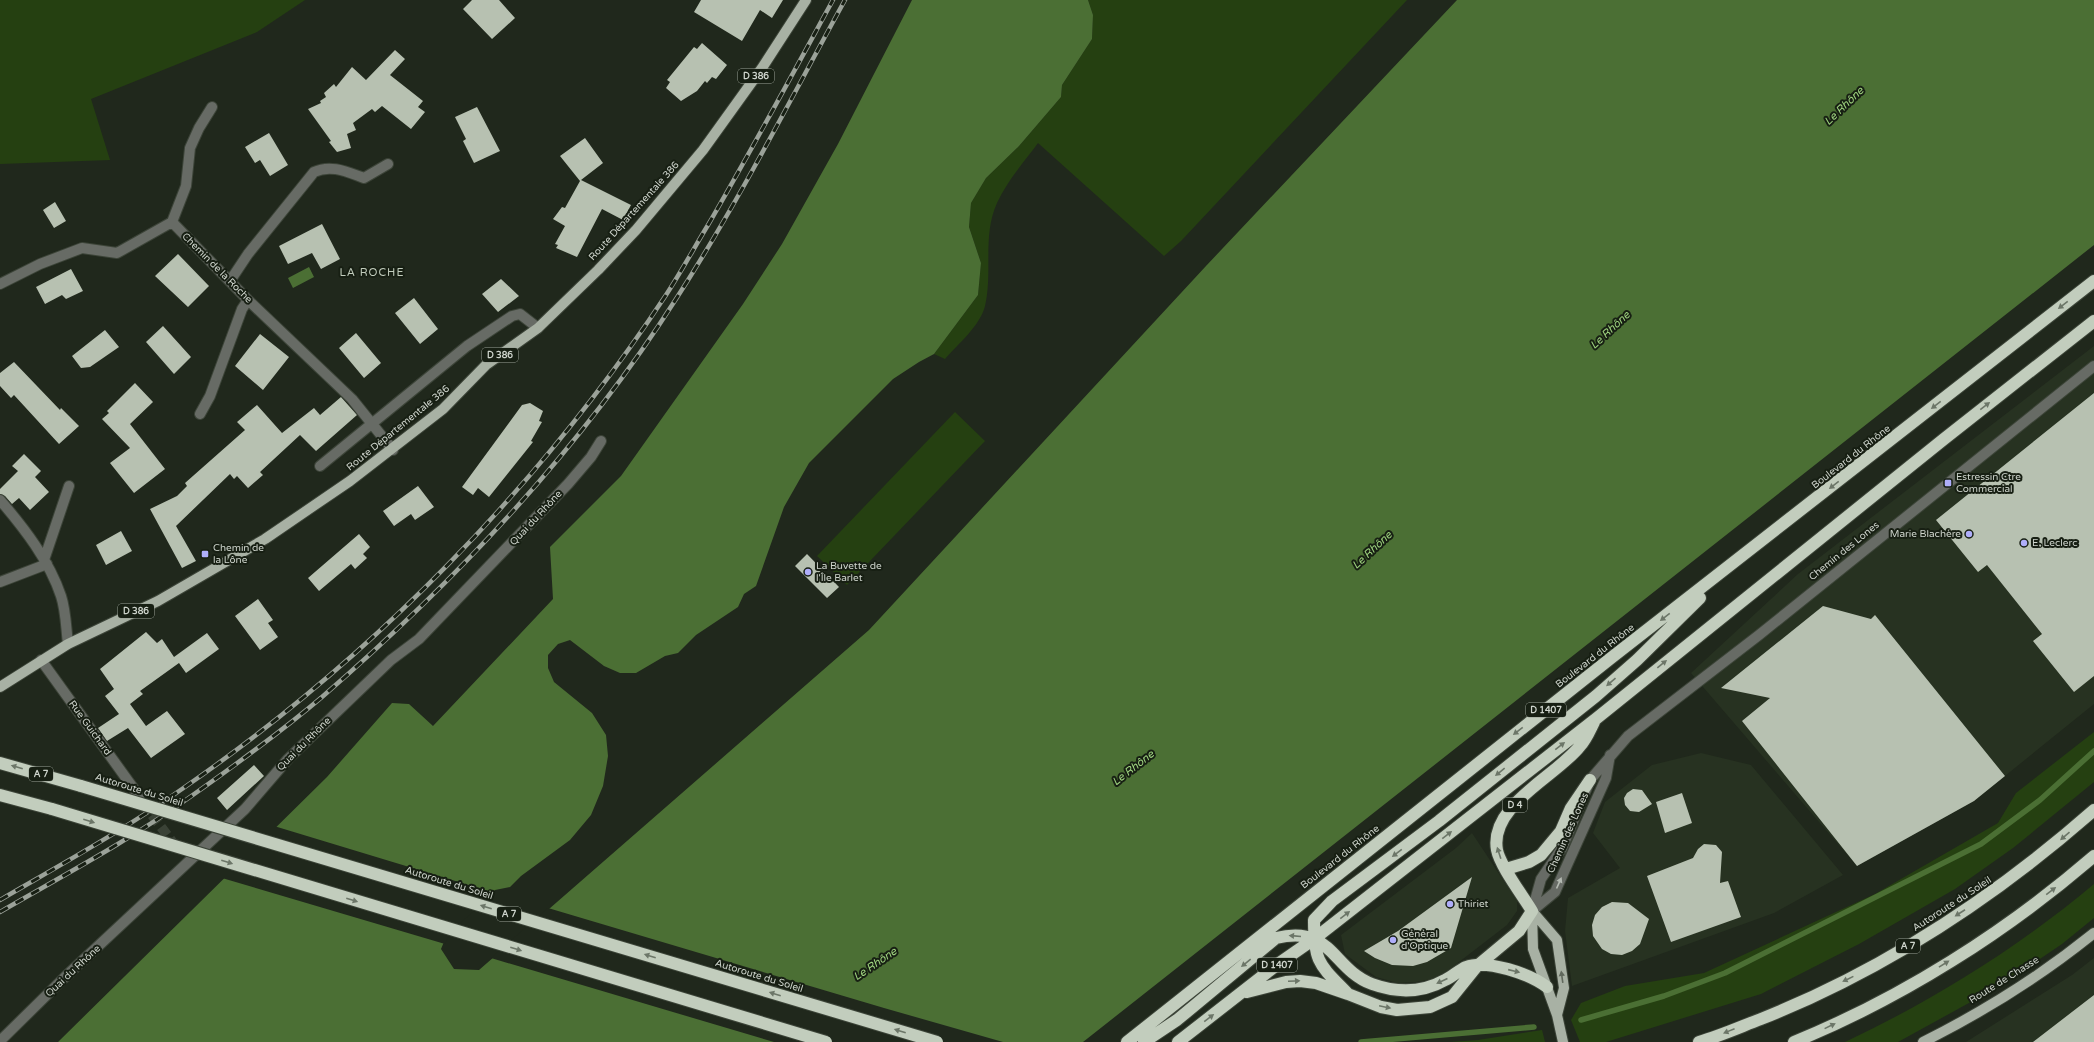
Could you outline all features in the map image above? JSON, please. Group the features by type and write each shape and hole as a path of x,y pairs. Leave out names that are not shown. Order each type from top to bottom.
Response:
{"highway":[{"name":"Boulevard du Rhône","path":"1127,1042 1574,688 2094,281"},
{"name":"D 1407","path":"1178,1042 1243,993 1278,964 1314,939 1597,718 1944,439 2094,321"},
{"path":"1348,994 1320,963 1315,951 1314,920 1332,901 1439,821 1596,696 1636,660 1741,558"},
{"name":"D 4","path":"1532,911 1497,850 1497,831 1506,814 1580,747 1597,718"},
{"name":"Autoroute du Soleil","path":"0,763 937,1042"},
{"path":"1506,868 1529,862 1541,855 1561,831 1571,808 1590,780"},
{"path":"0,795 52,809 826,1042"},
{"name":"Autoroute du Soleil","path":"1699,1042 1794,1006 1857,975 1922,938 1991,894 2060,840 2094,810"},
{"path":"1794,1042 1873,1005 1931,973 2015,918 2094,856"},
{"path":"1243,993 1286,982 1300,981 1316,983 1381,1007 1397,1010 1430,1007 1452,997 1477,966 1520,931 1532,911"},
{"path":"1144,1042 1177,1020 1276,938 1292,934 1314,939 1328,947 1344,964 1370,983 1394,990 1415,990 1428,987 1445,981 1467,967 1477,966 1515,970 1535,978 1547,987"}],"main road":[{"name":"Route Départementale 386","path":"0,687 68,644 158,601 232,560 312,509 393,450 443,409 486,365 538,328 616,252 692,164 762,68 806,0"},
{"name":"Chemin des Lones","path":"1532,911 1533,949 1557,1015 1563,1042"},
{"name":"Chemin des Lones","path":"1532,911 1557,940 1564,988 1557,1015"},
{"name":"Route de Chasse","path":"1923,1042 1993,1003 2057,961 2094,932"}],"street":[{"path":"0,284 40,264 82,248 117,253 172,222 186,186 190,148 199,128 212,107"},
{"path":"230,281 248,254 314,172 322,168 336,169 364,178 388,164"},
{"name":"Chemin de la Roche","path":"172,222 248,300 352,399 393,450"},
{"path":"200,414 210,396 242,308 248,300"},
{"path":"320,466 372,422 467,346 512,316 520,314 538,328"},
{"name":"Chemin des Lones","path":"1532,911 1541,879 1562,848 1590,780 1610,755 1634,731 1759,635 2094,366"},
{"name":"Quai du Rhône","path":"0,1041 65,977 245,809 293,754 392,660 419,639 568,484 591,457 601,440"},
{"path":"0,582 46,562 69,486"},
{"path":"0,500 21,524 46,562 61,595 68,644"},
{"name":"Rue Guichard","path":"41,660 139,796"},
{"name":"Chemin des Lones","path":"1532,911 1555,892 1606,778 1610,755"},
{"path":"180,852 189,862"}],"shaded area":[{"path":"0,0 305,0 257,32 91,99 110,160 0,164"},
{"path":"1088,0 1407,0 1181,241 1164,256 1038,143 1016,172 997,203 990,228 987,293 985,306 982,313 974,328 945,359 934,354 978,295 981,263 969,227 971,203 986,178 1019,146 1061,97 1062,85 1092,39 1093,15"},
{"path":"2094,346 2094,704 1974,801 1857,866 1691,673 1798,574"},
{"path":"955,412 985,441 847,585 817,556"},
{"path":"2094,732 2094,782 2013,848 1955,889 1859,944 1761,994 1606,1042 1580,1042 1571,1020 1581,1003 1625,986 1704,973 1875,894 1998,823 2016,793"},
{"path":"1701,753 1751,765 1843,875 1774,913 1572,986 1565,931 1568,898 1620,868 1593,833 1605,802 1652,765"},
{"path":"1472,833 1517,901 1517,911 1507,925 1446,972 1432,979 1416,982 1398,983 1376,977 1345,954 1341,935 1456,848"},
{"path":"2094,884 2094,918 2062,944 1998,987 1898,1042 1845,1042 1911,1008 1975,971 2006,951"},
{"path":"2094,958 2094,1042 1966,1042 2072,975"},
{"path":"1542,1030 1545,1042 1450,1042 1478,1040"}],"water":[{"name":"Le Rhône","path":"912,0 1088,0 1093,15 1092,39 1062,85 1061,97 1019,146 986,178 971,203 969,227 981,263 978,295 934,354 893,379 809,463 784,507 756,586 744,594 738,607 696,635 678,653 665,656 636,673 620,673 604,666 570,640 558,644 548,655 548,668 554,682 592,713 606,735 608,756 603,786 591,815 570,840 521,876 510,887 495,890 449,930 441,949 454,969 479,970 869,630 1206,266 1457,0 2094,0 2094,245 1083,1042 58,1042 327,777 392,703 409,704 433,726 553,599 550,547 621,476 743,304 782,244 838,144"},
{"path":"309,267 314,277 293,288 288,278"}],"pier":[{"path":"274,826 495,893 451,931 445,944 222,878"},
{"path":"548,908 1003,1042 774,1042 491,958"}],"building":[{"path":"472,0 499,0 515,18 492,39 463,9"},
{"path":"701,0 783,0 772,18 760,10 742,41 694,12"},
{"path":"702,43 727,65 716,79 712,77 707,83 705,81 697,91 681,101 666,88 670,82 667,80 694,47 697,49"},
{"path":"395,50 405,59 390,75 423,101 418,107 425,112 411,129 382,106 375,112 372,109 353,123 356,130 347,134 351,148 337,152 308,109 321,103 320,101 326,97 324,93 334,84 336,87 352,67 366,80"},
{"path":"477,107 500,151 474,163 463,141 466,139 455,117"},
{"path":"269,133 288,165 270,176 260,160 255,163 245,147"},
{"path":"585,138 603,163 581,180 631,205 623,220 602,209 577,257 556,248 558,245 555,244 565,226 553,219 562,207 565,208 580,181 560,156"},
{"path":"55,202 66,221 54,228 43,210"},
{"path":"322,224 340,259 321,269 312,253 288,264 279,246"},
{"path":"178,254 209,286 188,307 155,276"},
{"path":"71,269 83,291 66,299 62,295 45,304 36,287"},
{"path":"501,279 519,296 498,312 482,294"},
{"path":"414,298 438,329 420,344 395,313"},
{"path":"163,326 191,357 174,374 146,342"},
{"path":"105,330 119,347 90,367 81,368 72,356"},
{"path":"356,333 381,363 364,378 339,348"},
{"path":"260,334 289,357 263,390 235,366"},
{"path":"14,362 60,410 61,408 79,426 59,444 14,395 11,398 0,386 0,373"},
{"path":"135,383 153,402 130,424 165,469 134,493 110,463 130,448 102,419 109,413 107,411"},
{"name":"E. Leclerc","path":"2094,393 2094,676 2074,692 2033,641 2042,634 1987,565 1978,572 1936,520"},
{"path":"341,397 357,415 316,451 300,435 260,472 263,475 248,488 237,476 234,479 230,474 176,526 196,561 182,568 150,509 177,496 187,486 185,483 245,430 237,422 257,405 282,433 314,408 320,415"},
{"path":"530,403 543,411 539,421 542,422 531,441 533,442 489,497 478,488 473,495 462,487 522,405"},
{"path":"24,454 41,471 35,477 49,492 30,510 19,498 12,504 5,496 0,494 0,489 18,471 12,466"},
{"path":"418,486 434,507 415,520 411,514 394,526 383,511"},
{"path":"121,531 132,551 106,565 96,545"},
{"path":"359,534 370,547 363,554 367,558 355,569 351,564 319,591 308,578"},
{"path":"807,554 839,587 827,598 795,566"},
{"path":"258,599 273,620 268,623 278,637 260,650 235,616"},
{"path":"1823,606 1871,619 1875,615 2005,776 1974,801 1857,866 1742,721 1770,698 1721,688"},
{"path":"146,632 157,643 162,639 174,657 207,633 219,649 186,673 179,663 140,691 143,694 130,704 146,726 167,711 185,734 151,758 128,728 107,741 98,728 119,714 105,696 114,689 100,669"},
{"path":"254,765 264,776 227,810 217,798"},
{"path":"1633,789 1642,790 1652,804 1639,812 1630,811 1625,805 1624,798 1627,793"},
{"path":"1682,793 1692,823 1665,833 1656,802"},
{"path":"1704,844 1716,845 1722,852 1720,883 1728,881 1741,917 1671,942 1647,876 1693,858 1698,849"},
{"name":"Thiriet","path":"1472,877 1451,948 1427,962 1413,966 1392,965 1375,958 1364,951 1398,931"},
{"path":"1612,902 1628,903 1649,919 1640,944 1632,951 1622,955 1611,954 1602,949 1593,936 1592,925 1595,915 1602,907"},
{"path":"2094,995 2094,1042 2033,1042"}],"waterway":[{"path":"1581,1020 1664,996 1725,973 1981,844 2040,800 2094,751"},
{"path":"1361,1042 1534,1027"}],"tunnel":[{"path":"143,803 177,848"}],"railway":[{"path":"0,900 138,819 252,738 320,684 385,626 448,565 507,501 564,435 617,366 666,295 740,169 833,0"},
{"path":"0,912 144,828 241,761 291,723 372,653 468,559 514,510 558,460 599,408 639,354 676,299 699,263 742,189 845,0"}],"place":[{"name":"Estressin Ctre Commercial","path":"1948,483"},
{"name":"Marie Blachère","path":"1969,534"},
{"name":"E. Leclerc","path":"2024,543"},
{"name":"Chemin de la Lône","path":"205,554"},
{"name":"La Buvette de l'Île Barlet","path":"808,572"},
{"name":"Thiriet","path":"1450,904"},
{"name":"Général d'Optique","path":"1393,940"}],"district":[{"name":"LA ROCHE","path":"372,272"}]}
